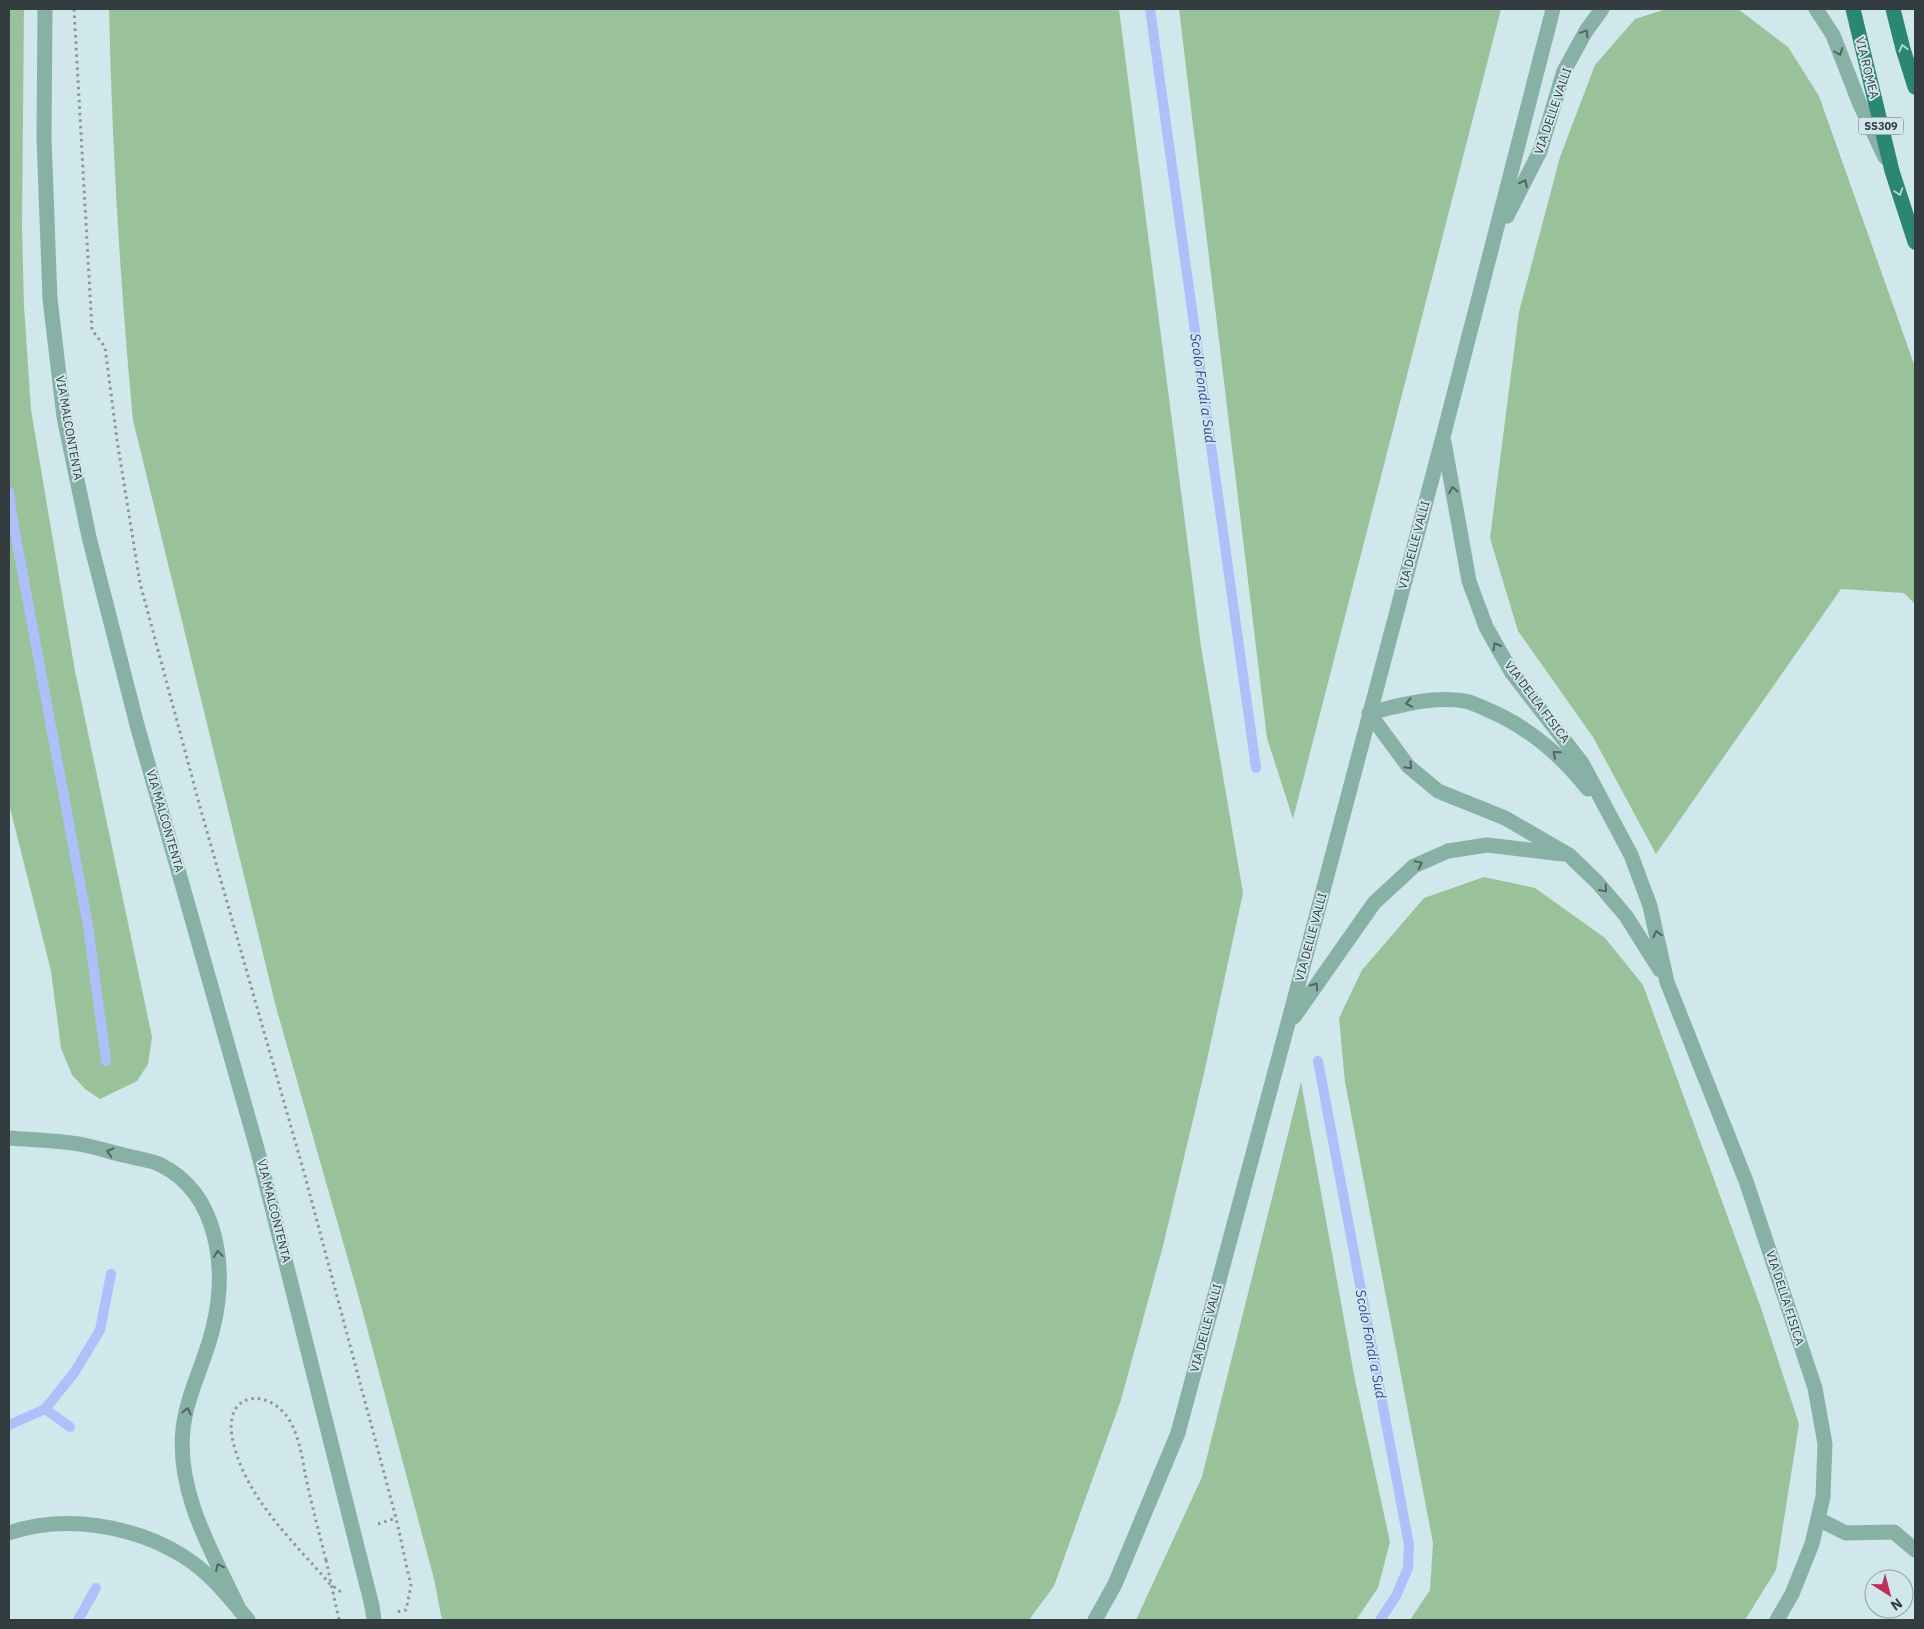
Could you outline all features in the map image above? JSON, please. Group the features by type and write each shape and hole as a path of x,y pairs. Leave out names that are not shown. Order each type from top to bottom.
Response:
{"main road":[{"name":"VIA ROMEA","path":"1853,9 1892,171 1915,242"},
{"path":"1892,9 1915,87"}],"street":[{"name":"VIA MALCONTENTA","path":"45,9 44,138 50,299 64,417 89,537 137,724 258,1152 373,1613"},
{"name":"VIA DELLE VALLI","path":"1494,242 1540,151 1564,71 1586,31 1602,9"},
{"path":"1816,9 1833,35 1859,102 1892,171"},
{"name":"VIA DELLE VALLI","path":"1095,1620 1115,1584 1178,1433 1443,437 1553,11"},
{"name":"VIA DELLA FISICA","path":"1443,437 1469,581 1486,627 1512,673 1582,763 1631,856 1650,906 1667,982 1746,1181 1815,1388 1826,1444 1823,1497 1812,1544 1792,1594 1777,1620"},
{"name":"VIA DELLA FISICA","path":"1611,816 1572,768 1536,736 1502,716 1466,701 1442,700 1411,702 1369,713 1408,766 1438,791 1505,818 1569,855 1597,882 1626,916 1667,982"},
{"path":"1287,1026 1374,903 1414,866 1448,851 1486,846 1569,855"},
{"path":"9,1138 82,1145 159,1164 174,1173 190,1188 201,1204 212,1227 217,1245 220,1270 218,1298 214,1328 188,1406 183,1430 183,1456 194,1510 244,1615"},
{"path":"1818,1520 1846,1533 1894,1532 1915,1550"},
{"path":"9,1533 39,1526 68,1523 100,1527 157,1542 184,1556 211,1578 244,1615"}],"path":[{"path":"74,9 92,330 105,347 117,440 140,583 200,807 307,1186 396,1518 411,1586 406,1610 390,1613"},
{"path":"339,1620 326,1560 293,1427 280,1407 264,1398 252,1397 239,1405 231,1418 232,1436 239,1462 252,1491 329,1583 344,1594"}],"green space":[{"path":"9,9 24,9 22,226 24,306 31,410 75,671 152,1037 148,1064 137,1081 100,1099 85,1089 72,1075 61,1048 51,971 9,804"},
{"path":"109,9 1119,9 1201,647 1243,893 1205,1069 1163,1246 1121,1400 1054,1586 1029,1620 442,1620 434,1579 359,1298 276,1007 133,420 117,214"},
{"path":"1179,9 1501,9 1293,819 1267,738"},
{"path":"1666,9 1738,9 1788,47 1819,96 1915,367 1915,604 1904,593 1841,589 1656,854 1593,737 1518,631 1490,538 1519,312 1560,157 1595,65 1635,19"},
{"path":"1484,877 1535,888 1605,938 1643,985 1761,1308 1799,1424 1776,1570 1745,1620 1410,1620 1430,1590 1433,1543 1345,1082 1339,1018 1362,970 1424,898"},
{"path":"1301,1082 1355,1380 1390,1542 1378,1588 1356,1620 1136,1620 1202,1477"}],"waterway":[{"name":"Scolo Fondi a Sud","path":"1150,9 1256,768"},
{"path":"9,492 88,926 106,1061"},
{"name":"Scolo Fondi a Sud","path":"1318,1061 1409,1545 1408,1568 1396,1596 1380,1620"},
{"path":"70,1427 45,1409 74,1373 100,1330 111,1274"},
{"path":"9,1425 45,1409"},
{"path":"78,1620 96,1588"}]}
